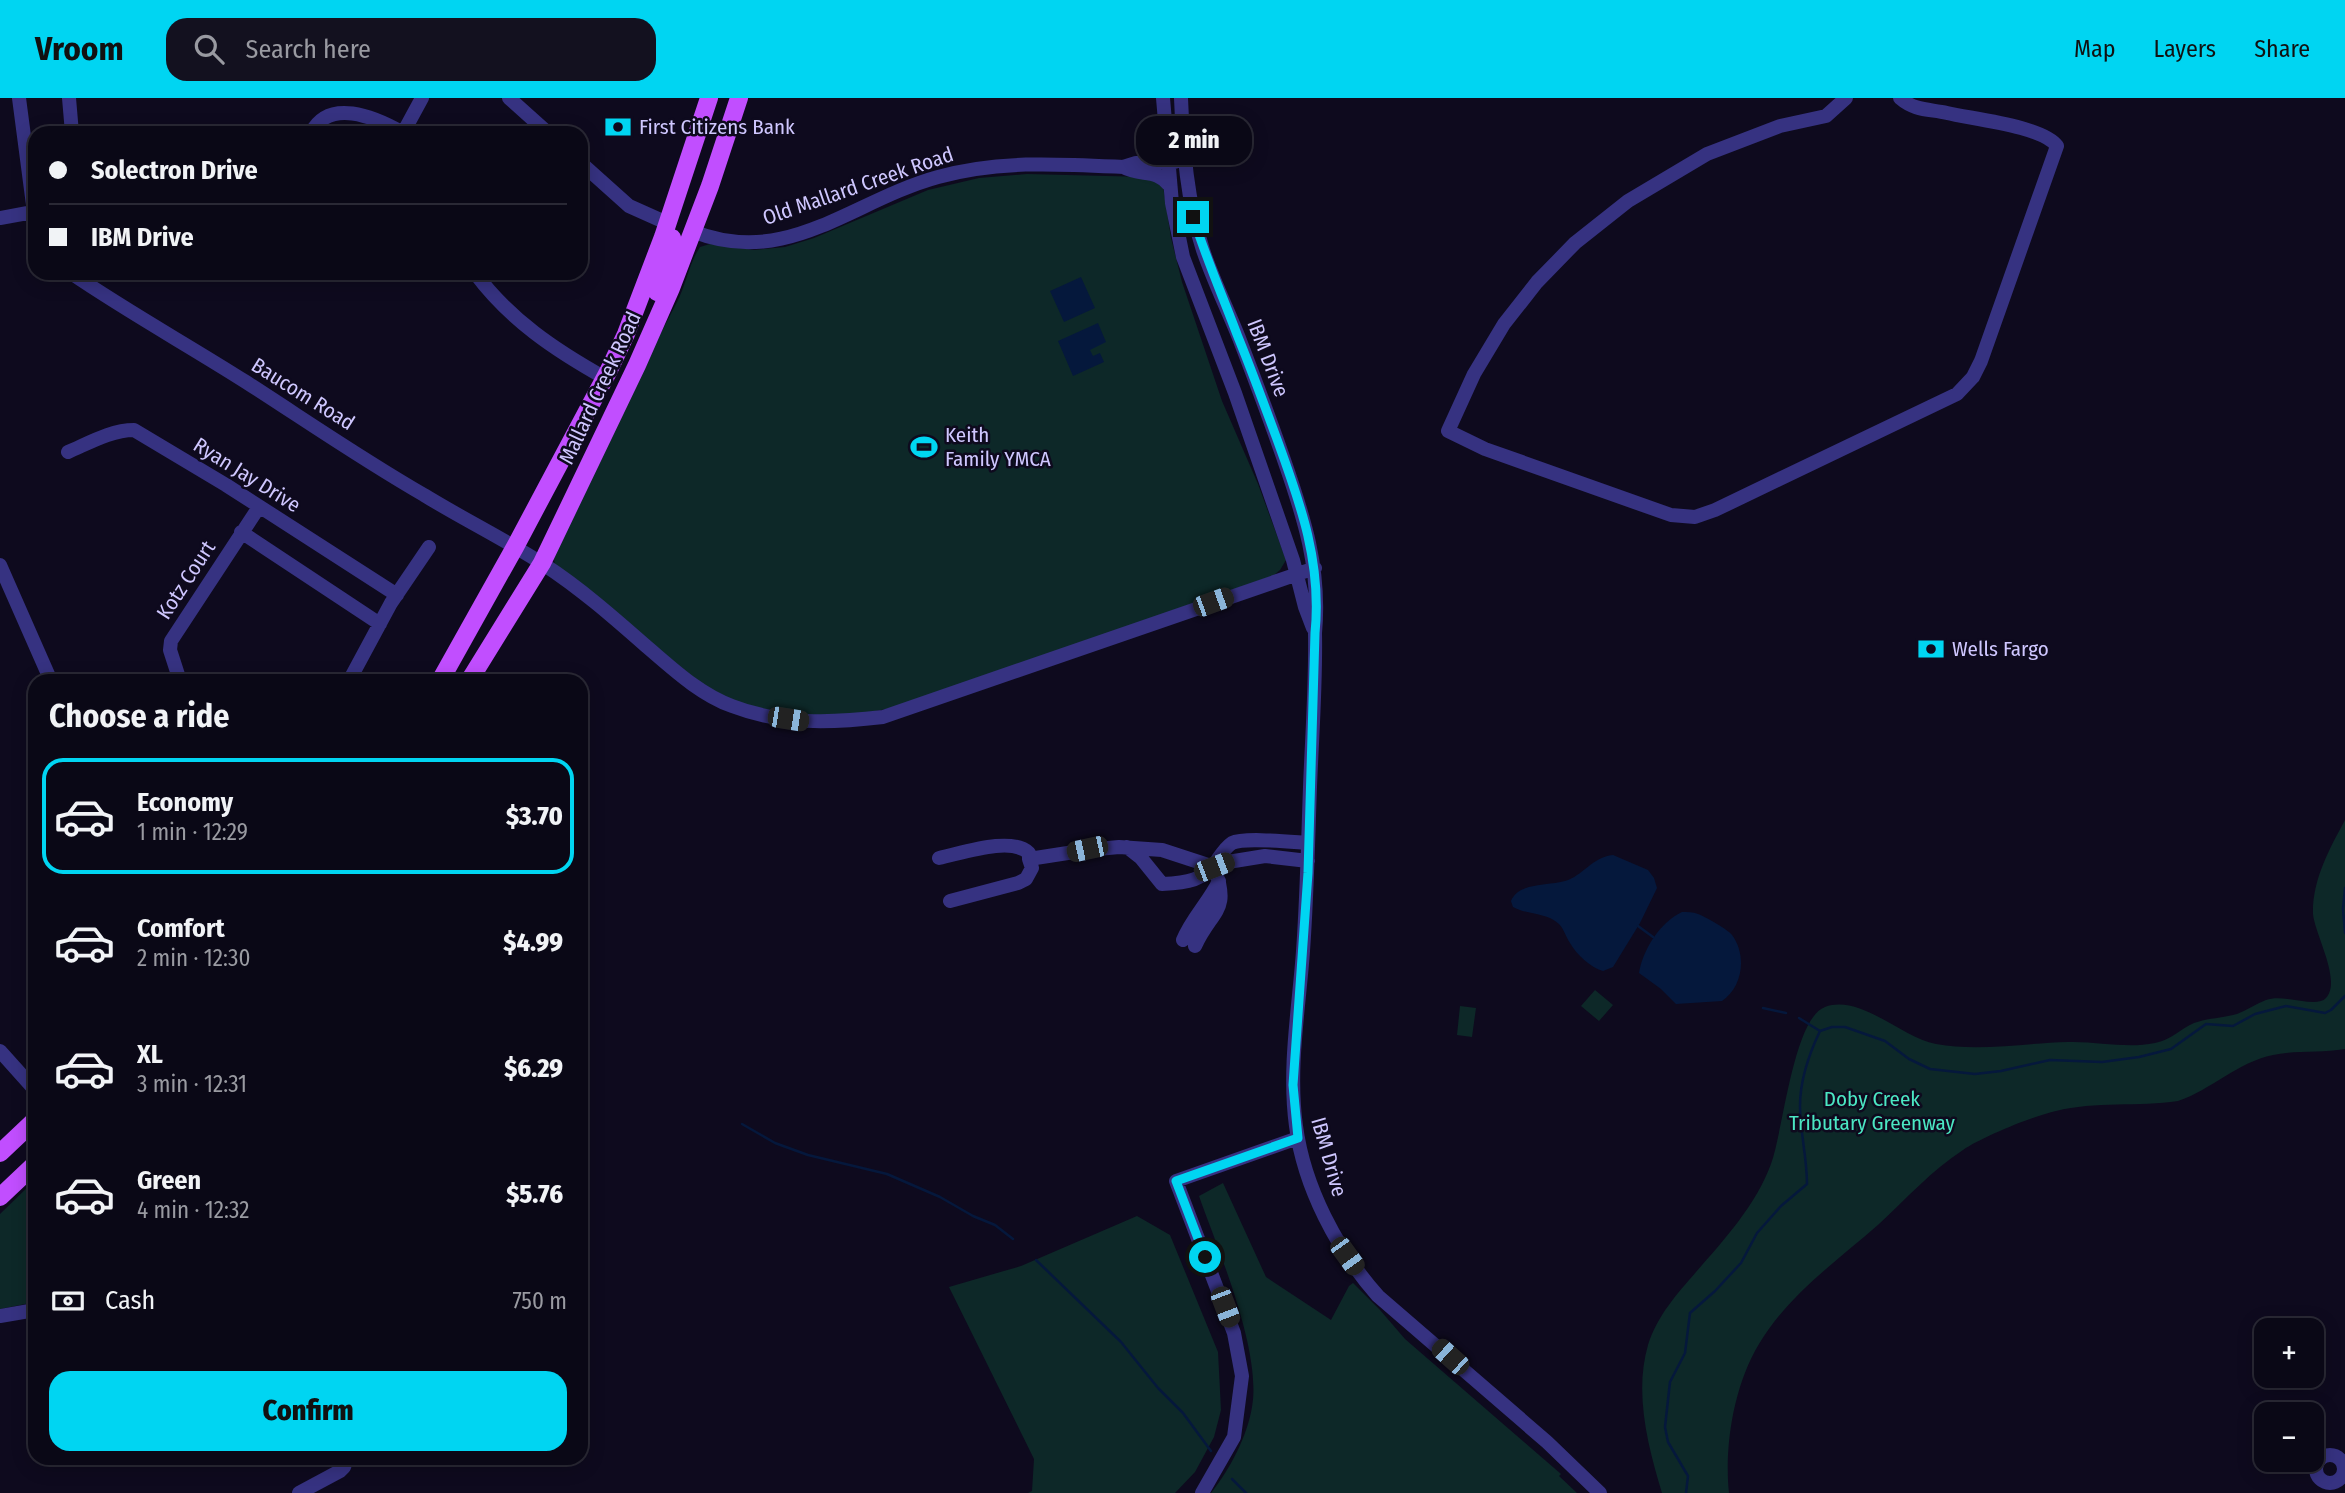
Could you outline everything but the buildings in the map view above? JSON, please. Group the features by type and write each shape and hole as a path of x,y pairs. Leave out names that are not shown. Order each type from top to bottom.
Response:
{"main road":[{"name":"Mallard Creek Road","path":"444,674 605,379 626,334 709,98"},
{"name":"Mallard Creek Road","path":"473,674 542,564 631,377 671,288 739,98"},
{"path":"631,377 628,362 653,301 672,243 673,235 667,223"},
{"path":"0,1153 28,1127"},
{"path":"0,1197 28,1171"}],"street":[{"path":"19,98 28,169"},
{"path":"69,98 71,126"},
{"path":"407,126 422,98"},
{"path":"509,98 540,126"},
{"name":"IBM Drive","path":"1163,98 1169,185 1184,257 1235,393 1315,633"},
{"name":"IBM Drive","path":"1181,98 1185,162 1193,217 1203,251 1239,338 1296,494 1315,568 1318,602 1308,860 1293,1085 1298,1138 1317,1201 1330,1230 1368,1284 1395,1312 1547,1442 1600,1493"},
{"path":"1846,98 1826,116 1780,126 1707,154 1615,210 1575,243 1520,302 1493,341 1466,389 1448,431 1485,449 1671,515 1695,517 1948,400 1964,388 1981,361 2057,146 2049,138 2028,130 1918,109 1900,98"},
{"path":"315,126 321,116 341,106 363,110 391,126"},
{"name":"Old Mallard Creek Road","path":"692,230 722,241 762,243 805,232 903,189 969,169 1040,164 1123,167 1136,163 1185,162"},
{"name":"Old Mallard Creek Road","path":"1123,167 1133,173 1157,174 1169,185"},
{"path":"588,169 629,206 667,223"},
{"path":"0,218 28,216"},
{"name":"Baucom Road","path":"81,280 422,494 515,547 581,589 671,667 707,694 732,706 769,716 807,722 883,717 1315,568"},
{"path":"481,280 530,331 561,354 605,379"},
{"name":"Ryan Jay Drive","path":"68,452 110,434 134,430 397,595"},
{"name":"Kotz Court","path":"178,674 170,650 171,641 258,506"},
{"path":"241,532 380,624"},
{"path":"353,674 397,595 429,547"},
{"path":"0,565 5,591 47,674"},
{"path":"1189,943 1203,918 1217,912 1221,904 1216,874 1226,848 1236,841 1308,843"},
{"path":"939,858 1010,844 1023,846 1030,853 1032,868 1026,880 950,901"},
{"path":"1029,859 1087,849 1127,847 1162,850 1216,874"},
{"path":"1127,847 1162,884 1184,883 1216,874 1228,862 1265,856 1308,860"},
{"path":"0,1051 28,1082"},
{"path":"1202,1493 1234,1437 1242,1376 1234,1333 1176,1181 1298,1138"},
{"path":"0,1316 28,1311"},
{"path":"299,1493 340,1471 344,1465"},
{"path":"2313,1493 2326,1483"}],"green space":[{"name":"Keith Family YMCA","path":"1027,174 1147,177 1163,186 1171,238 1182,282 1222,401 1258,484 1286,560 1273,576 898,707 830,719 749,708 706,687 555,566 554,559 597,461 677,302 700,247 710,244 754,250 785,247 814,238 928,190 979,178"},
{"name":"Doby Creek Tributary Greenway","path":"2345,820 2345,1049 2282,1053 2260,1059 2178,1101 2086,1106 2046,1114 1995,1133 1963,1150 1930,1176 1814,1280 1771,1326 1750,1360 1737,1397 1728,1456 1729,1493 1662,1493 1644,1420 1642,1382 1648,1345 1668,1306 1738,1221 1765,1179 1775,1149 1797,1054 1814,1016 1825,1007 1853,1006 1923,1040 1952,1046 1985,1047 2068,1042 2144,1045 2161,1042 2194,1023 2237,1014 2273,998 2321,1001 2330,990 2331,981 2315,923 2313,901 2323,865"},
{"path":"1595,990 1613,1005 1599,1021 1581,1006"},
{"path":"1460,1006 1476,1008 1472,1037 1457,1035"},
{"path":"1223,1183 1266,1277 1331,1320 1353,1283 1405,1339 1561,1474 1559,1476 1577,1493 1211,1493 1225,1474 1242,1441 1250,1418 1253,1384 1245,1330 1199,1196"},
{"path":"28,1187 28,1303 0,1309 0,1214"},
{"path":"1137,1216 1170,1235 1218,1352 1221,1410 1214,1437 1195,1472 1175,1493 1028,1493 1032,1491 1034,1459 949,1287 1021,1266"}],"water":[{"path":"1081,277 1095,308 1064,322 1050,291"},
{"path":"1098,323 1106,342 1090,350 1093,356 1100,353 1104,362 1073,376 1058,341"},
{"path":"1613,855 1648,870 1657,888 1640,923 1613,967 1603,971 1593,967 1580,956 1554,920 1513,907 1511,901 1520,891 1571,879 1599,859"},
{"path":"1682,912 1696,913 1711,920 1730,933 1737,943 1741,970 1735,988 1722,1001 1676,1004 1639,973 1653,938 1666,923"}],"waterway":[{"path":"2345,888 2345,933"},
{"path":"1638,926 1653,937"},
{"path":"1686,1493 1688,1476 1668,1442 1665,1427 1670,1382 1685,1353 1690,1313 1741,1263 1757,1233 1781,1206 1807,1184 1800,1096 1806,1067 1820,1031 1845,1027 1885,1041 1909,1059 1930,1069 1975,1074 2050,1060 2102,1062 2139,1057 2171,1049 2206,1024 2233,1026 2255,1014 2286,1006 2325,1013 2345,996"},
{"path":"1763,1008 1786,1013"},
{"path":"1799,1018 1820,1031"},
{"path":"742,1124 775,1143 808,1155 887,1174 995,1225 1013,1239"},
{"path":"1036,1260 1121,1342 1158,1388 1183,1413 1211,1451"},
{"path":"1232,1479 1246,1493"}],"place":[{"name":"First Citizens Bank","path":"618,127"},
{"name":"Keith Family YMCA","path":"924,447"},
{"name":"Wells Fargo","path":"1931,649"}],"route":[{"path":"1193,217 1203,251 1239,338 1296,494 1315,568 1318,602 1308,873 1293,1085 1298,1138 1176,1181 1205,1257"}]}
